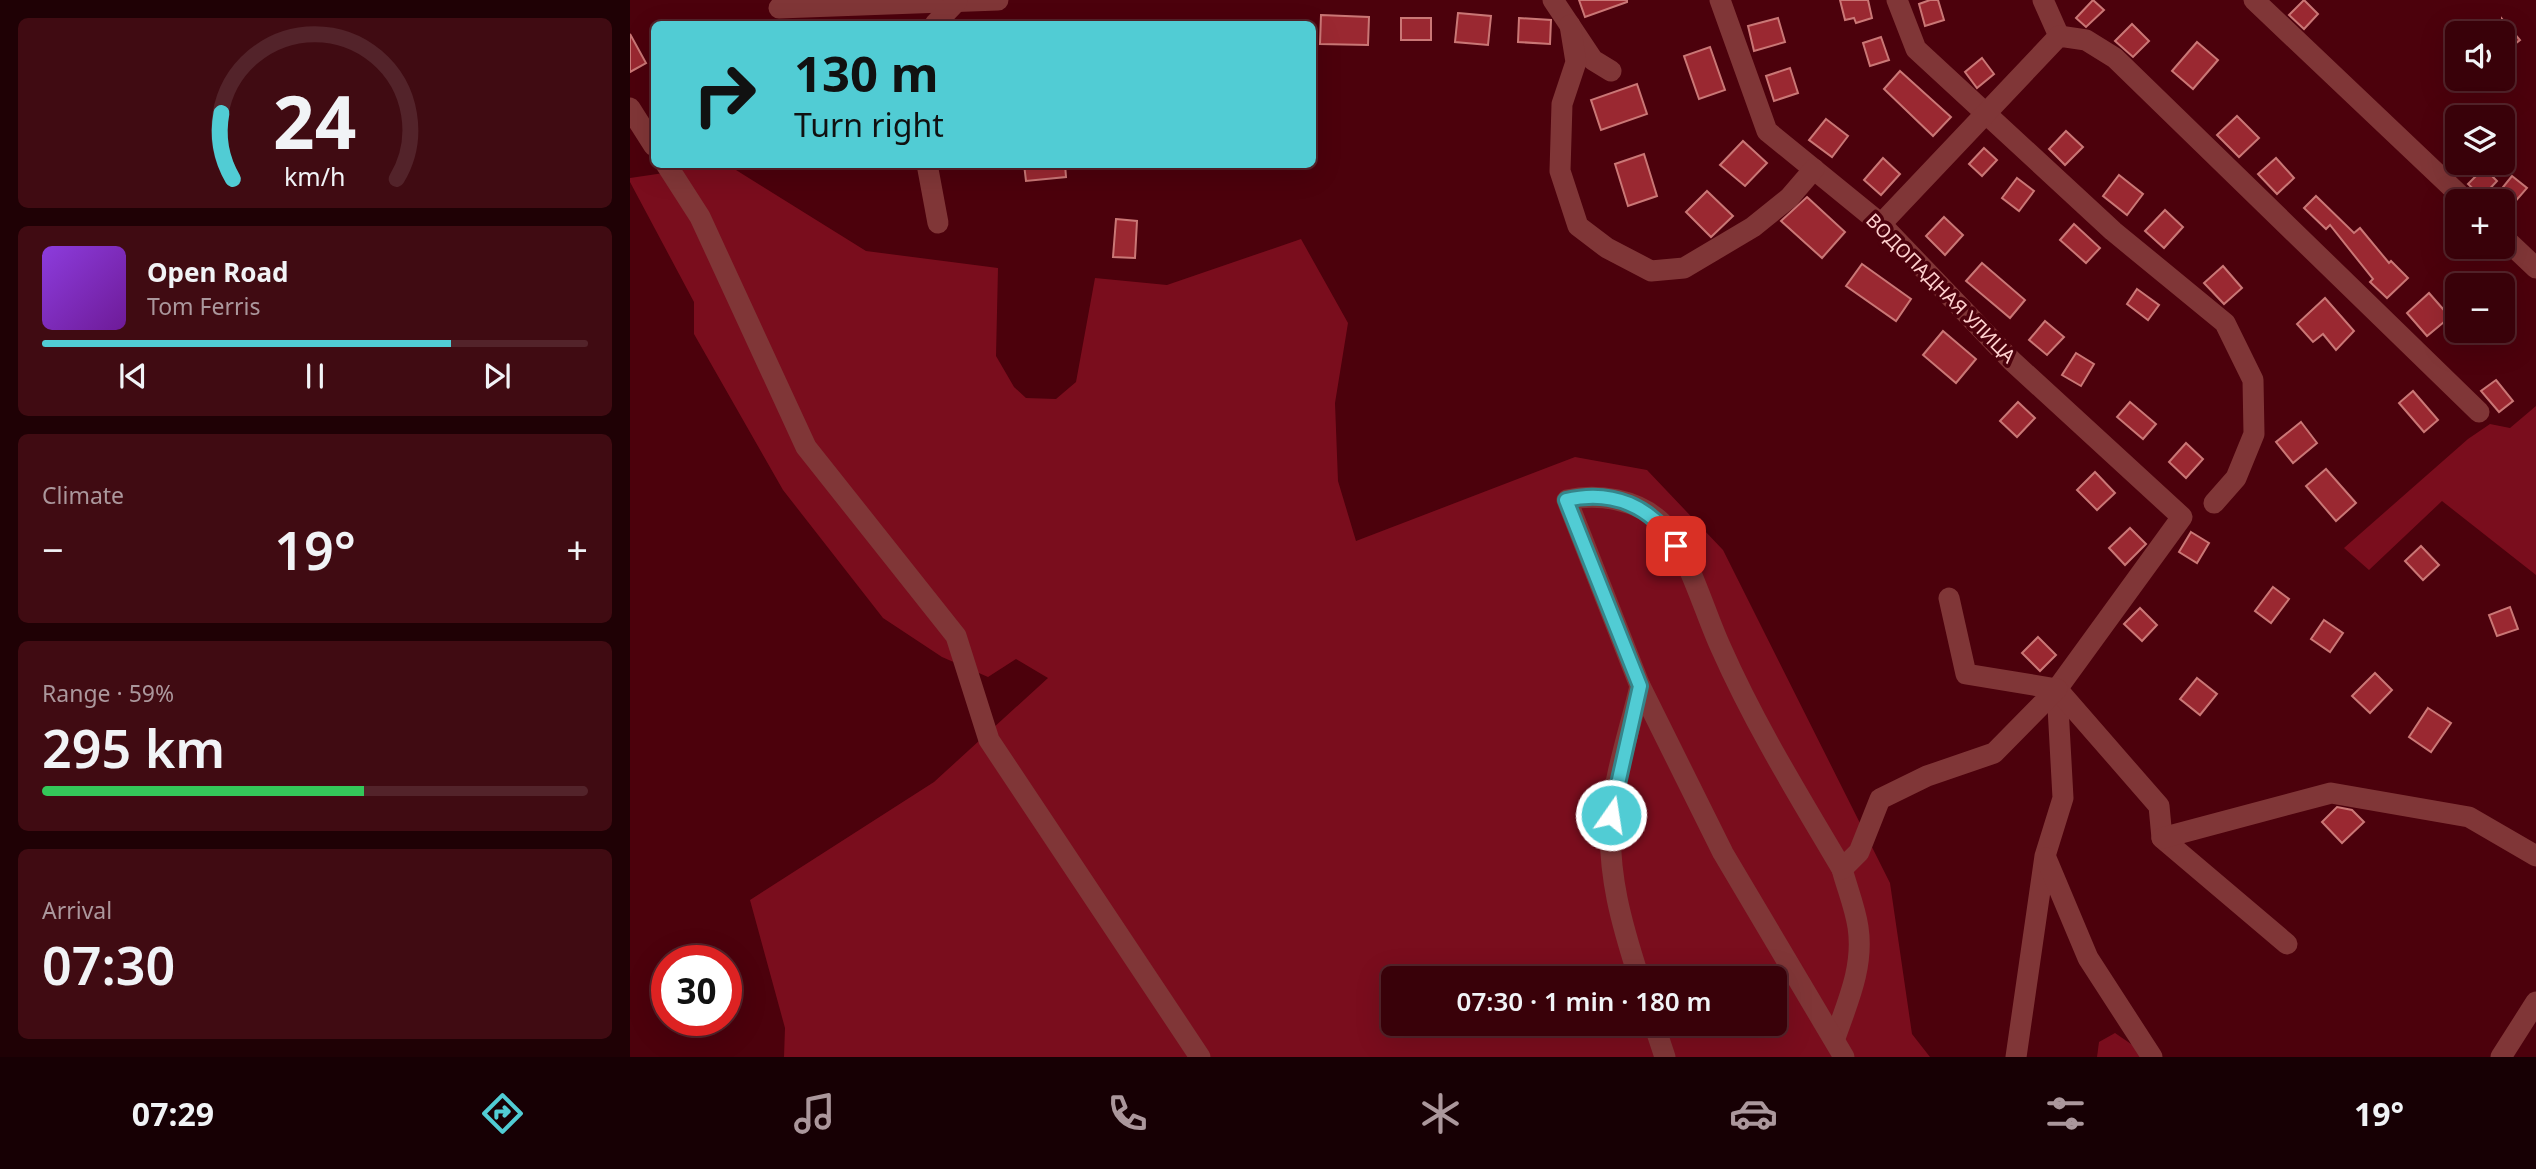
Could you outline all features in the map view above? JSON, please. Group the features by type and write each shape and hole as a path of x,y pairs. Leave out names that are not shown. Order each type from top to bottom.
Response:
{"street":[{"path":"779,8 998,0"},
{"path":"1553,0 1593,60 1611,71"},
{"name":"ВОДОПАДНАЯ УЛИЦА","path":"1720,0 1767,131 1881,223 2012,361 2182,517 2057,689"},
{"path":"1898,0 1916,49 2113,232 2225,323 2253,380 2255,434 2236,478 2214,503"},
{"path":"2043,0 2059,36"},
{"path":"2254,0 2453,189"},
{"path":"937,21 957,1"},
{"path":"1570,25 1576,62 1562,104 1560,171 1578,226 1606,248 1651,271 1684,268 1753,227 1789,198 1814,169"},
{"path":"1881,223 2059,36"},
{"path":"2059,36 2086,40 2115,58 2479,412"},
{"path":"630,108 651,141"},
{"path":"669,168 700,217 806,447 956,636 989,740 1200,1057"},
{"path":"928,168 938,223"},
{"path":"2515,248 2536,268"},
{"path":"1835,1038 1855,979 1859,956 1858,926 1842,869 1767,741 1720,648 1688,569 1663,524 1634,507 1600,496 1566,500 1640,686 1723,853 1844,1057"},
{"path":"1949,598 1966,674 2057,689 2159,806 2162,838 2287,944"},
{"path":"1635,966 1619,916 1612,877 1611,815 1640,686"},
{"path":"2016,1057 2045,856 2063,798 2057,689"},
{"path":"1842,869 1859,852 1880,799 1927,776 1994,753 2057,689"},
{"path":"2162,838 2331,793 2469,817 2536,856"},
{"path":"2045,856 2088,958 2152,1057"},
{"path":"2501,1057 2536,1002"},
{"path":"1658,1036 1665,1057"}],"shaded area":[{"path":"698,168 733,168 866,251 998,268 996,356 1014,387 1026,398 1056,399 1076,382 1095,278 1167,285 1301,239 1348,323 1335,403 1338,481 1356,541 1575,457 1647,470 1723,550 1890,883 1912,1034 1930,1057 784,1057 785,1028 750,900 934,782 1048,678 1016,659 988,677 942,657 883,618 783,490 694,334 694,302 630,178"},
{"path":"2536,406 2536,575 2442,501 2369,570 2344,548 2468,439 2490,424 2510,428"},
{"path":"2115,1033 2150,1057 2097,1057 2099,1042"}],"building":[{"path":"1579,0 1627,0 1627,2 1585,17"},
{"path":"1840,0 1868,0 1872,18 1856,23 1854,18 1845,20"},
{"path":"1938,0 1944,20 1925,26 1919,4"},
{"path":"2093,0 2104,10 2086,27 2076,18"},
{"path":"2304,0 2318,14 2304,29 2289,15"},
{"path":"1458,13 1491,16 1488,45 1455,42"},
{"path":"1321,15 1369,17 1368,45 1320,44"},
{"path":"1401,18 1431,18 1431,40 1401,40"},
{"path":"1519,18 1551,20 1550,44 1518,42"},
{"path":"1778,18 1785,42 1754,51 1748,26"},
{"path":"2132,24 2149,41 2133,57 2115,41"},
{"path":"630,34 646,63 630,72"},
{"path":"1881,37 1889,60 1870,66 1863,43"},
{"path":"2197,42 2218,60 2193,89 2172,71"},
{"path":"1710,47 1725,90 1699,99 1684,56"},
{"path":"1982,58 1994,74 1977,88 1965,72"},
{"path":"1790,68 1798,93 1774,101 1766,76"},
{"path":"1900,71 1951,117 1933,136 1884,89"},
{"path":"1637,84 1647,114 1601,130 1591,100"},
{"path":"2237,116 2259,138 2239,157 2217,135"},
{"path":"1826,119 1848,136 1832,157 1809,140"},
{"path":"2066,131 2083,147 2065,165 2049,149"},
{"path":"1743,141 1767,163 1745,186 1720,165"},
{"path":"1984,148 1997,160 1982,176 1969,164"},
{"path":"1644,154 1657,196 1628,206 1615,164"},
{"path":"1883,158 1900,174 1881,195 1864,180"},
{"path":"2276,158 2294,178 2277,194 2258,174"},
{"path":"1024,168 1065,168 1066,177 1026,181"},
{"path":"2119,175 2143,194 2127,215 2103,196"},
{"path":"2477,175 2491,175 2497,181 2490,189 2473,189 2468,184"},
{"path":"2512,176 2527,188 2515,202 2515,189 2501,189"},
{"path":"2017,178 2034,191 2019,211 2002,198"},
{"path":"1707,191 1733,216 1711,237 1686,212"},
{"path":"2316,196 2354,233 2360,228 2389,263 2391,261 2408,278 2387,298 2370,282 2373,279 2330,225 2326,229 2304,208"},
{"path":"1807,197 1845,232 1822,258 1781,221"},
{"path":"2165,210 2183,227 2164,248 2145,231"},
{"path":"1944,217 1963,235 1945,255 1926,236"},
{"path":"1116,219 1137,221 1135,258 1113,257"},
{"path":"2074,224 2100,248 2086,263 2060,240"},
{"path":"1982,263 2025,300 2010,318 1966,281"},
{"path":"1862,264 1911,299 1896,321 1846,286"},
{"path":"2223,266 2242,288 2224,304 2204,283"},
{"path":"2137,289 2159,305 2148,320 2127,304"},
{"path":"2429,293 2445,311 2445,321 2427,336 2407,313"},
{"path":"2325,298 2354,331 2336,350 2323,334 2313,342 2297,324"},
{"path":"2045,321 2064,337 2047,355 2029,340"},
{"path":"1943,331 1976,359 1956,383 1923,355"},
{"path":"2076,353 2094,364 2081,386 2062,375"},
{"path":"2496,380 2513,401 2499,412 2481,391"},
{"path":"2413,391 2438,420 2424,432 2399,403"},
{"path":"2018,402 2035,418 2017,437 2000,421"},
{"path":"2130,402 2156,424 2143,439 2117,417"},
{"path":"2301,422 2317,443 2293,463 2276,442"},
{"path":"2186,443 2203,459 2186,478 2169,462"},
{"path":"2326,469 2356,503 2336,521 2306,486"},
{"path":"2095,472 2115,493 2097,510 2077,490"},
{"path":"2130,528 2146,544 2125,565 2109,548"},
{"path":"2191,532 2209,543 2197,563 2179,552"},
{"path":"2421,546 2439,565 2423,580 2405,561"},
{"path":"2273,587 2289,599 2271,623 2255,611"},
{"path":"2510,607 2518,629 2497,636 2489,615"},
{"path":"2140,608 2157,625 2142,641 2124,624"},
{"path":"2324,620 2343,633 2330,652 2311,639"},
{"path":"2038,637 2056,655 2040,671 2022,653"},
{"path":"2375,673 2392,690 2370,713 2352,696"},
{"path":"2197,678 2217,694 2200,715 2180,699"},
{"path":"2428,708 2451,723 2431,752 2409,737"},
{"path":"2337,807 2352,810 2364,822 2342,843 2322,822"}],"route":[{"path":"1611,815 1640,686 1566,500 1582,496 1600,496 1626,503 1651,514 1663,524 1676,546"}]}
